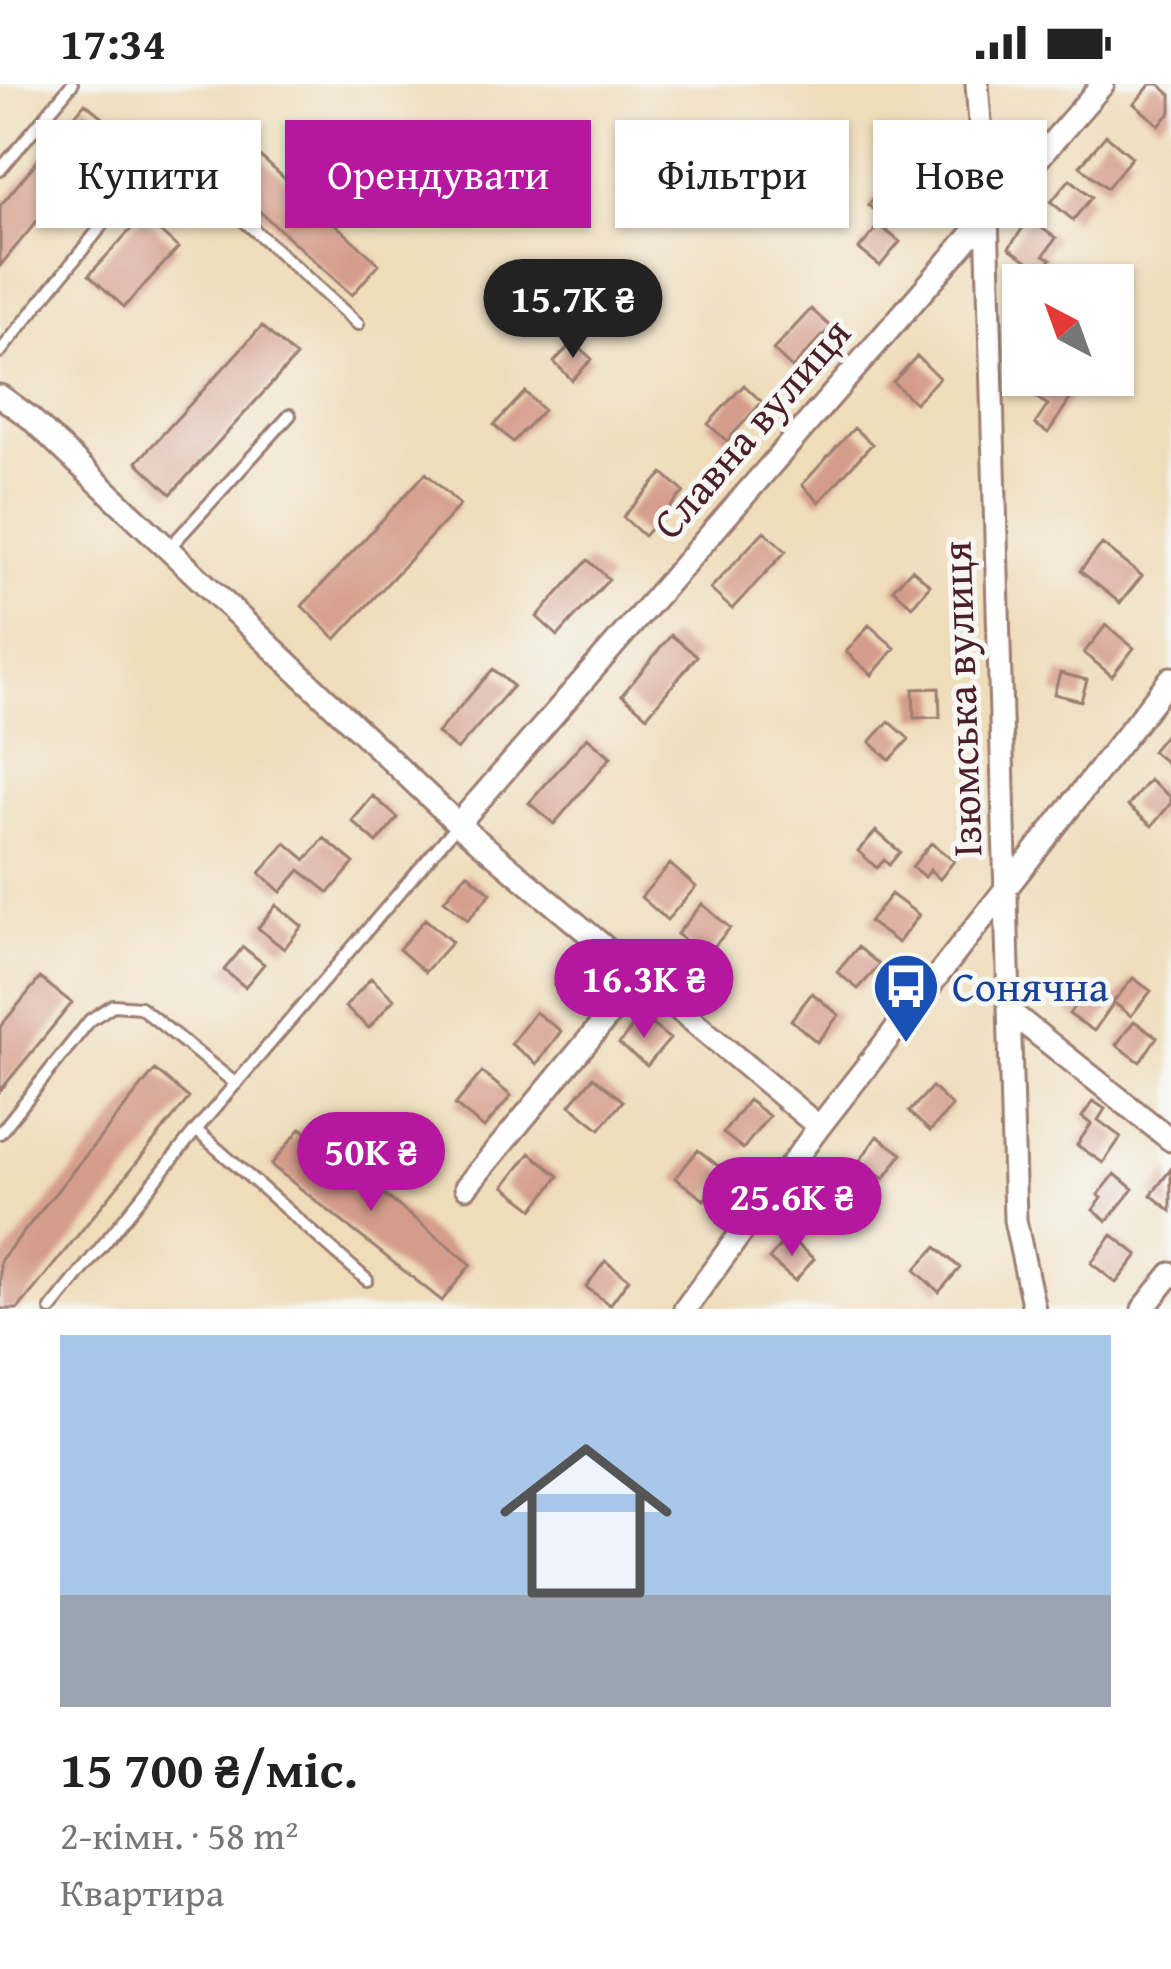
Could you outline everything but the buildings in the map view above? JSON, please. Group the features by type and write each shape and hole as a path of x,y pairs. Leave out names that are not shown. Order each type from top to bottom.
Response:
{"street":[{"name":"Ізюмська вулиця","path":"977,84 980,120"},
{"name":"Славна вулиця","path":"1047,147 1103,84"},
{"name":"Славна вулиця","path":"458,824 975,228"},
{"name":"Ізюмська вулиця","path":"987,228 1015,1220 1034,1309"},
{"path":"0,396 29,417 458,824 819,1127"},
{"path":"685,1309 819,1127 1171,678"},
{"path":"466,1186 640,978"},
{"path":"1009,1011 1171,1141"},
{"path":"1143,1309 1171,1274"}],"lane":[{"path":"0,170 72,84"},
{"path":"0,352 151,165 178,161 358,324"},
{"path":"169,548 290,415"},
{"path":"51,1309 196,1130 458,824"},
{"path":"0,1133 90,1020 113,1005 140,1006 236,1084"},
{"path":"196,1130 367,1280"}],"place":[{"name":"Сонячна","path":"906,1045"}]}
